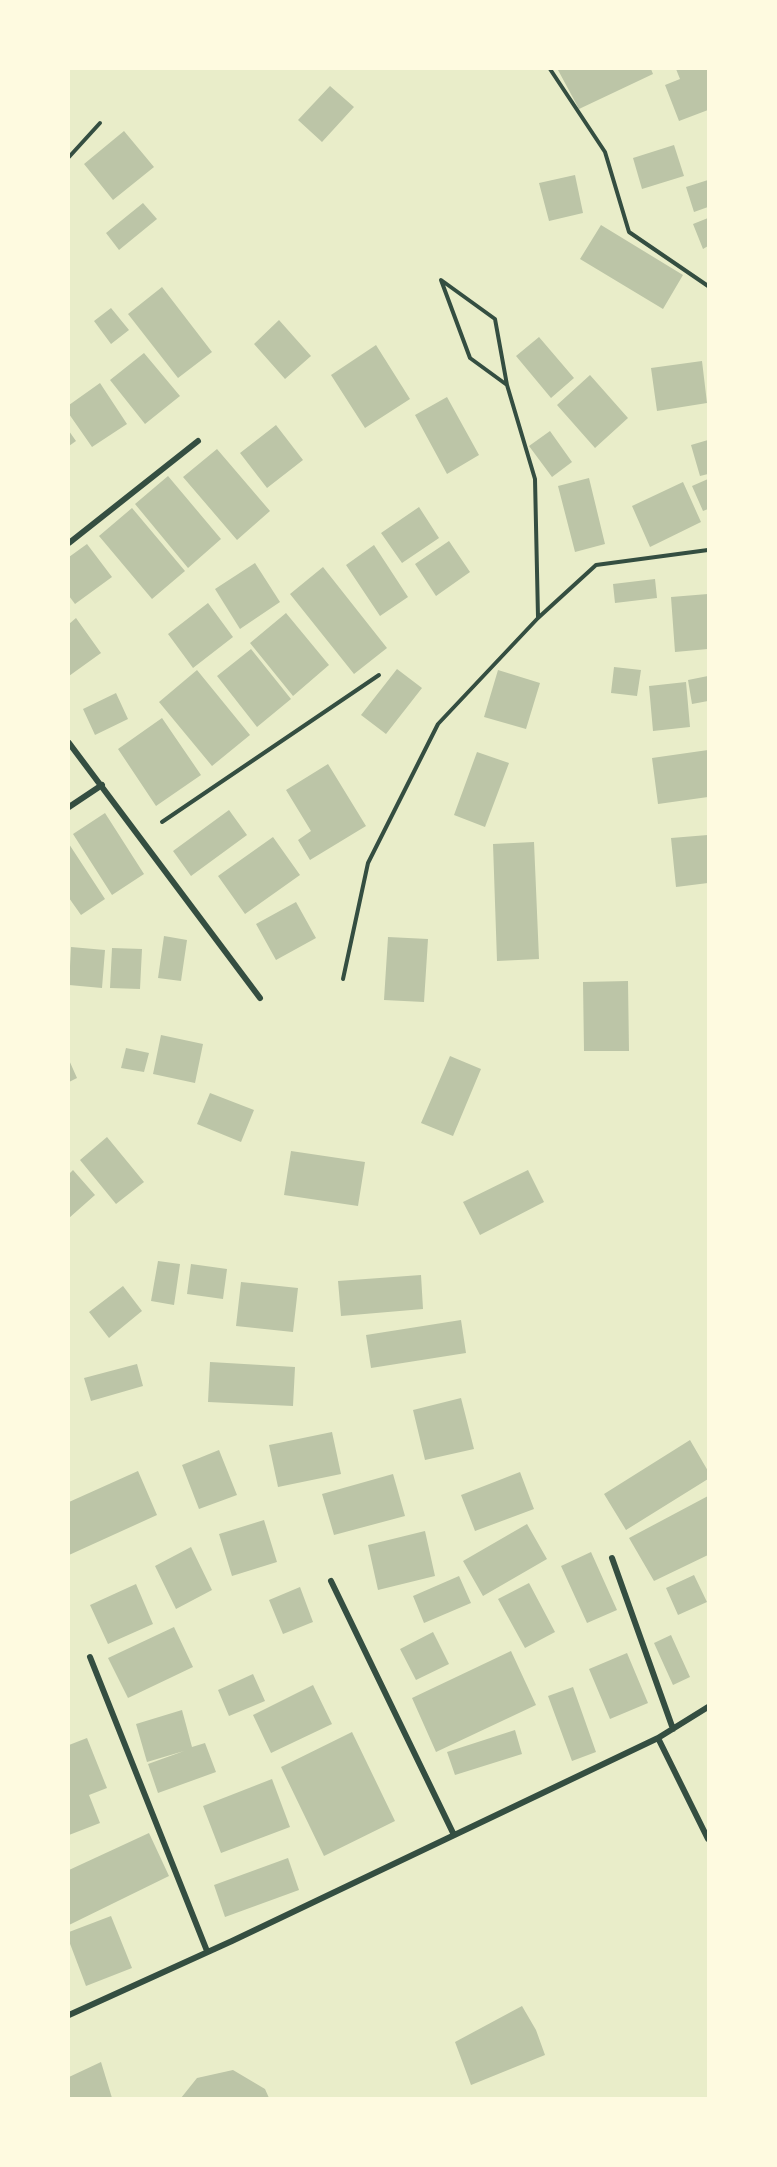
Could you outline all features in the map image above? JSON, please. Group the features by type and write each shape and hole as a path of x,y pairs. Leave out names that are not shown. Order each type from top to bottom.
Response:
{"street":[{"path":"69,543 198,441"},
{"path":"69,743 260,998"},
{"path":"69,807 102,785"},
{"path":"612,1557 673,1729"},
{"path":"331,1581 454,1835"},
{"path":"90,1658 207,1951"},
{"path":"69,2015 232,1941 658,1738 708,1707"},
{"path":"658,1738 708,1839"}],"path":[{"path":"549,69 605,152 629,232 708,286"},
{"path":"69,157 100,123"},
{"path":"507,385 470,358 441,280 495,319 507,385 535,479 538,618"},
{"path":"344,979 368,863 438,724 538,618 596,565 708,550"},
{"path":"140,838 379,675"}],"building":[{"path":"651,69 653,74 579,109 558,70"},
{"path":"676,69 708,69 708,110 679,121 665,85 680,79"},
{"path":"330,86 354,107 322,142 298,120"},
{"path":"124,131 154,167 113,200 84,164"},
{"path":"674,145 684,176 642,189 633,158"},
{"path":"575,175 583,213 549,221 539,183"},
{"path":"708,180 708,207 694,212 686,187"},
{"path":"143,203 157,219 119,250 106,233"},
{"path":"708,218 708,246 703,249 693,224"},
{"path":"601,225 683,275 663,309 580,259"},
{"path":"162,287 212,352 178,378 128,314"},
{"path":"111,308 129,330 111,344 94,321"},
{"path":"279,320 311,356 285,379 254,344"},
{"path":"539,337 574,378 551,398 516,356"},
{"path":"376,345 410,399 365,428 331,375"},
{"path":"144,353 180,396 145,424 110,380"},
{"path":"702,361 707,403 657,411 651,368"},
{"path":"590,375 628,418 595,448 557,405"},
{"path":"100,383 127,424 92,447 69,414 69,405"},
{"path":"447,397 479,455 447,474 415,415"},
{"path":"276,425 303,460 267,488 240,453"},
{"path":"69,431 76,441 69,446"},
{"path":"550,431 572,462 552,477 529,446"},
{"path":"708,440 708,474 700,476 691,445"},
{"path":"217,449 270,511 237,540 183,477"},
{"path":"168,476 221,539 188,568 135,504"},
{"path":"589,478 605,544 575,552 558,486"},
{"path":"708,479 708,509 703,511 692,486"},
{"path":"683,482 701,522 650,547 632,506"},
{"path":"419,507 439,538 402,563 381,533"},
{"path":"132,508 185,571 152,599 99,536"},
{"path":"449,541 470,572 436,596 415,564"},
{"path":"87,544 112,577 75,604 69,596 69,557"},
{"path":"374,545 408,597 380,616 346,565"},
{"path":"255,563 280,602 240,629 215,589"},
{"path":"323,567 387,648 354,674 290,594"},
{"path":"655,579 657,598 615,603 613,584"},
{"path":"708,594 708,649 675,652 671,597"},
{"path":"208,603 233,637 193,668 168,634"},
{"path":"286,613 329,665 293,696 250,643"},
{"path":"76,618 101,653 69,676 69,624"},
{"path":"251,649 291,699 257,727 217,676"},
{"path":"614,667 641,670 637,696 611,693"},
{"path":"397,669 422,688 386,734 361,715"},
{"path":"197,670 250,735 212,766 159,702"},
{"path":"498,670 540,683 526,729 484,717"},
{"path":"708,676 708,701 692,704 688,680"},
{"path":"686,682 690,727 653,731 649,686"},
{"path":"116,693 128,719 95,735 83,709"},
{"path":"162,718 201,775 156,806 118,749"},
{"path":"708,750 708,797 658,804 652,758"},
{"path":"477,752 509,763 485,827 454,815"},
{"path":"328,764 366,826 310,860 298,840 311,831 286,790"},
{"path":"229,810 247,835 191,876 173,851"},
{"path":"105,813 144,874 112,895 73,834"},
{"path":"708,835 708,883 676,887 671,838"},
{"path":"273,837 300,875 245,914 218,876"},
{"path":"534,842 539,959 497,961 493,844"},
{"path":"69,844 105,899 81,915 69,898"},
{"path":"296,902 316,938 276,960 256,924"},
{"path":"164,936 187,940 181,981 158,978"},
{"path":"388,937 428,939 424,1002 384,1000"},
{"path":"71,947 105,950 102,988 69,985"},
{"path":"112,948 142,949 140,989 110,988"},
{"path":"628,981 629,1051 584,1051 583,982"},
{"path":"161,1035 203,1044 195,1083 153,1074"},
{"path":"126,1048 149,1053 144,1072 121,1068"},
{"path":"450,1056 481,1069 453,1136 421,1123"},
{"path":"69,1060 77,1078 69,1082"},
{"path":"210,1093 254,1110 241,1142 197,1124"},
{"path":"107,1137 144,1182 116,1204 80,1160"},
{"path":"291,1151 365,1162 358,1206 284,1195"},
{"path":"73,1170 95,1195 69,1218 69,1174"},
{"path":"528,1170 544,1202 480,1235 463,1202"},
{"path":"158,1261 180,1264 174,1305 151,1301"},
{"path":"191,1264 227,1269 223,1299 187,1294"},
{"path":"421,1275 423,1309 341,1316 338,1281"},
{"path":"241,1282 298,1288 293,1332 236,1326"},
{"path":"123,1286 142,1311 109,1338 89,1312"},
{"path":"461,1320 466,1353 371,1368 366,1335"},
{"path":"210,1362 295,1367 293,1406 208,1402"},
{"path":"137,1364 143,1386 91,1401 84,1378"},
{"path":"461,1398 474,1449 425,1460 413,1410"},
{"path":"332,1432 341,1474 278,1487 269,1445"},
{"path":"690,1440 708,1471 708,1479 626,1530 604,1494"},
{"path":"219,1450 237,1495 199,1509 182,1465"},
{"path":"138,1471 157,1515 69,1555 69,1502"},
{"path":"520,1472 534,1509 475,1531 461,1495"},
{"path":"393,1474 405,1516 334,1535 322,1494"},
{"path":"708,1496 708,1555 654,1581 629,1538"},
{"path":"264,1520 277,1562 232,1576 219,1534"},
{"path":"527,1524 547,1559 483,1596 463,1561"},
{"path":"425,1531 435,1576 378,1590 368,1545"},
{"path":"191,1547 212,1590 176,1609 155,1566"},
{"path":"591,1552 617,1610 587,1623 561,1566"},
{"path":"694,1575 707,1602 678,1615 666,1588"},
{"path":"459,1576 471,1603 424,1623 413,1596"},
{"path":"529,1583 555,1632 525,1648 498,1599"},
{"path":"136,1584 153,1624 108,1644 90,1605"},
{"path":"300,1587 313,1622 283,1634 269,1600"},
{"path":"174,1627 193,1667 128,1698 108,1658"},
{"path":"433,1632 449,1664 416,1680 400,1649"},
{"path":"671,1635 690,1677 673,1685 654,1643"},
{"path":"511,1651 536,1705 436,1752 412,1698"},
{"path":"627,1653 648,1703 610,1719 589,1669"},
{"path":"253,1674 265,1701 229,1716 218,1690"},
{"path":"313,1685 332,1724 271,1753 253,1715"},
{"path":"573,1687 596,1752 572,1761 548,1696"},
{"path":"182,1710 192,1747 205,1743 216,1772 158,1793 148,1764 184,1751 147,1762 136,1724"},
{"path":"515,1730 522,1754 455,1775 447,1752"},
{"path":"352,1732 395,1821 324,1856 281,1767"},
{"path":"87,1738 107,1788 89,1795 100,1823 69,1835 69,1745"},
{"path":"272,1779 290,1827 221,1853 203,1806"},
{"path":"149,1833 169,1876 69,1925 69,1870"},
{"path":"288,1858 299,1890 225,1917 214,1885"},
{"path":"111,1916 132,1968 86,1986 69,1941 69,1932"},
{"path":"522,2006 536,2030 545,2055 471,2085 455,2042"},
{"path":"101,2062 112,2098 69,2098 69,2077"},
{"path":"233,2070 265,2089 269,2098 181,2098 197,2078"}]}
